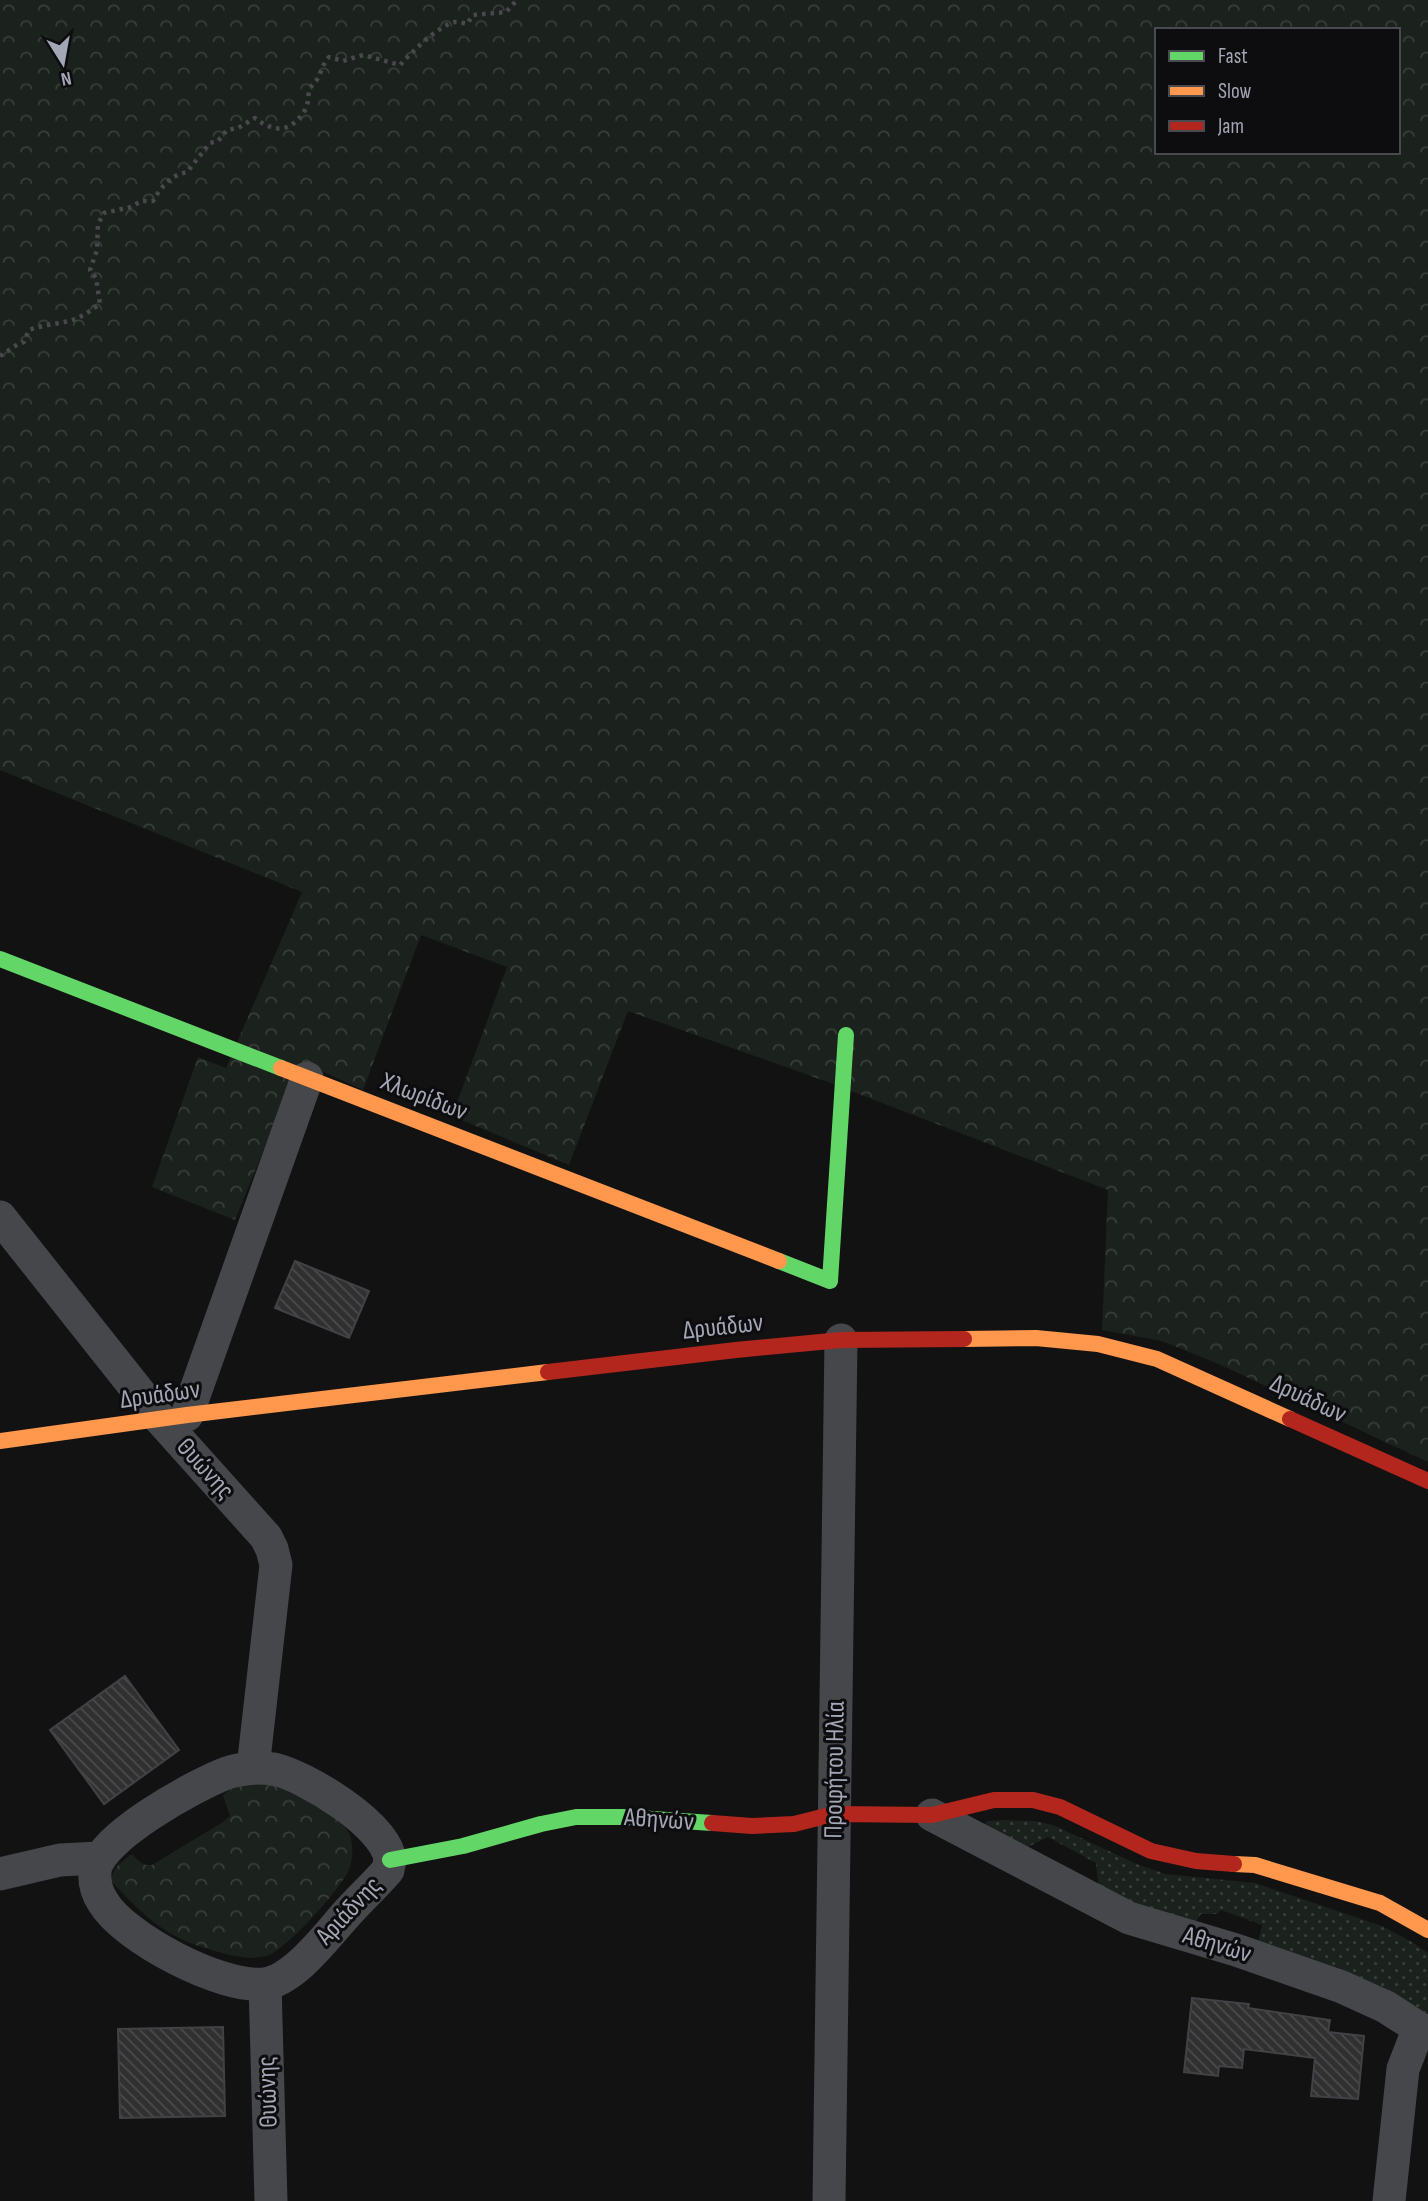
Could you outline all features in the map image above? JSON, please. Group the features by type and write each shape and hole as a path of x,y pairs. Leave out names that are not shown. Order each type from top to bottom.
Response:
{"street":[{"name":"Χλωρίδων","path":"0,959 830,1281 846,1035"},
{"path":"174,1418 307,1078"},
{"name":"Θυώνης","path":"0,1217 174,1418 266,1537 272,1549 276,1565 253,1768"},
{"name":"Δρυάδων","path":"0,1441 736,1350 841,1340 1037,1338 1098,1344 1157,1359 1428,1481"},
{"name":"Προφήτου Ηλία","path":"829,2201 841,1340"},
{"name":"Αριάδνης","path":"99,1858 116,1840 161,1807 229,1772 253,1768 274,1769 298,1778 340,1802 359,1817 385,1846 390,1860 388,1870 303,1961 284,1976 265,1984"},
{"name":"Αθηνών","path":"390,1860 463,1846 576,1817 623,1816 752,1826 794,1824 835,1814 932,1815 995,1800 1033,1800 1047,1803 1097,1824 1151,1851 1204,1862 1255,1865 1282,1872 1380,1903 1428,1930"},
{"name":"Αθηνών","path":"932,1815 1129,1917 1342,1987 1386,2007 1424,2031"},
{"path":"0,1874 60,1860 99,1858 95,1870 97,1891 104,1905 131,1931 180,1961 206,1972 242,1982 265,1984"},
{"name":"Θυώνης","path":"265,1984 271,2201"},
{"path":"1389,2201 1403,2069 1424,2031"}],"path":[{"path":"0,356 24,342 29,330 40,325 70,321 100,304 96,278 90,270 97,250 98,224 104,213 131,207 141,201 153,201 161,187 181,173 187,172 210,143 218,141 227,130 238,128 255,118 266,127 281,130 289,126 307,108 310,87 329,57 342,61 363,55 400,65 418,46 455,22 467,23 473,15 506,12 517,0"}],"green space":[{"path":"0,0 1428,0 1428,1462 1221,1365 1162,1341 1102,1330 1108,1190 825,1081 628,1011 569,1165 452,1116 507,967 421,935 363,1090 300,1061 235,1220 152,1187 198,1057 226,1068 302,892 0,770"},
{"path":"270,1783 312,1804 341,1824 351,1838 352,1848 346,1876 300,1930 276,1951 267,1956 241,1957 183,1940 151,1920 110,1880 116,1867 130,1855 139,1862 152,1865 223,1822 230,1816 223,1795 228,1791 245,1785"},
{"path":"987,1821 1035,1821 1053,1825 1139,1865 1166,1874 1255,1883 1382,1926 1428,1953 1428,2015 1367,1982 1258,1942 1262,1925 1221,1910 1217,1914 1201,1914 1193,1926 1099,1890 1096,1863 1048,1837 1024,1849 985,1824"}],"building":[{"path":"295,1261 369,1291 349,1338 275,1308"},
{"path":"125,1676 179,1750 104,1804 50,1730"},
{"path":"1192,1998 1249,2004 1248,2008 1330,2020 1328,2032 1364,2036 1358,2099 1311,2096 1315,2058 1244,2049 1242,2068 1219,2066 1218,2076 1184,2072"},
{"path":"223,2027 225,2116 120,2118 118,2029"}],"traffic: fast":[{"path":"0,959 281,1068"},
{"path":"779,1261 830,1281 846,1035"},
{"path":"390,1860 463,1846 576,1817 712,1823"}],"traffic: slow":[{"path":"281,1068 779,1261"},
{"path":"964,1339 1036,1338 1098,1344 1157,1359 1290,1419"},
{"path":"0,1441 187,1415 548,1372"},
{"path":"1234,1864 1255,1865 1380,1903 1428,1930"}],"traffic: jam":[{"path":"548,1372 841,1340 964,1339"},
{"path":"1290,1419 1428,1481"},
{"path":"712,1823 752,1826 794,1824 834,1814 932,1815 994,1800 1033,1800 1060,1807 1151,1851 1196,1861 1234,1864"}]}
